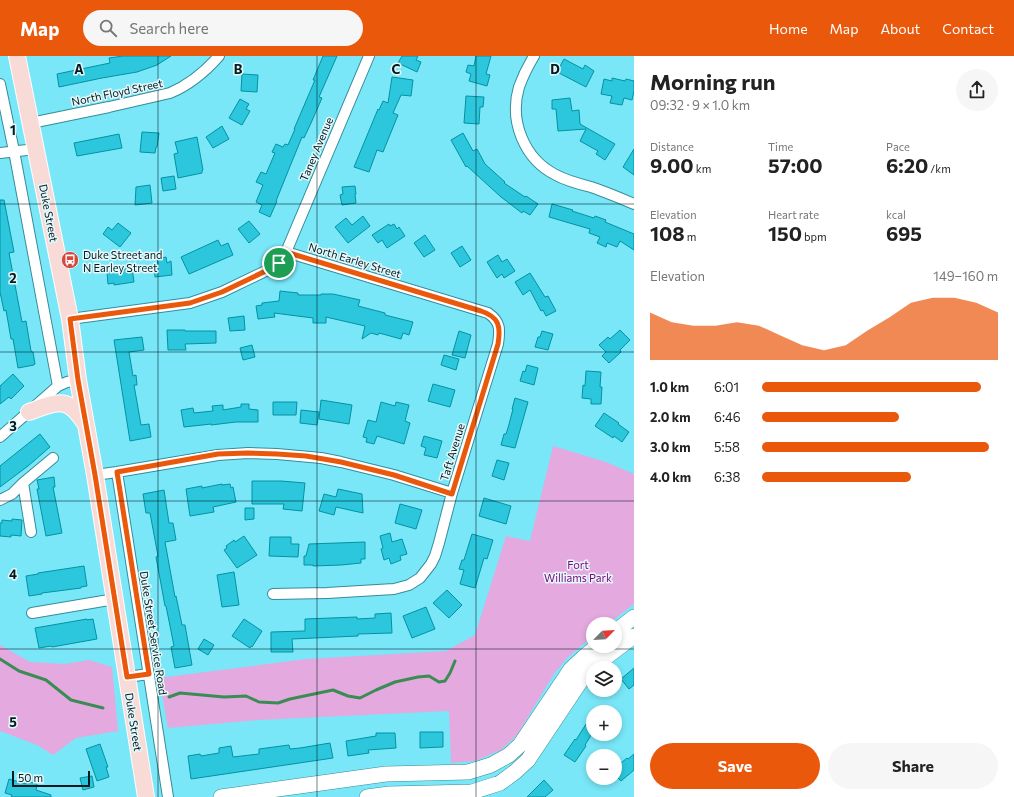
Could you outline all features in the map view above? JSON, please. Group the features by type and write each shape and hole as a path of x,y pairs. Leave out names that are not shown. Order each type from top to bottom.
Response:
{"main road":[{"name":"Duke Street","path":"17,56 70,319 78,380 95,475 146,797"},
{"path":"29,412 53,404 64,404 73,408 86,425"}],"street":[{"name":"North Floyd Street","path":"31,123 170,93 191,82 204,72 219,56"},
{"name":"Taney Avenue","path":"286,252 369,56"},
{"path":"534,56 523,76 519,88 517,104 520,133 528,150 544,168 557,176 634,204"},
{"path":"0,84 58,386"},
{"path":"0,153 36,148"},
{"path":"70,319 190,303 222,292 274,267 279,263 286,252"},
{"name":"North Earley Street","path":"286,252 488,313 498,323"},
{"name":"Taft Avenue","path":"273,594 394,589 409,585 420,578 435,556 439,544 452,494 498,344 498,323"},
{"path":"0,437 58,386 67,382 78,380"},
{"path":"95,475 218,454 277,454 306,456 341,462 394,475 452,494"},
{"path":"0,500 12,494 53,458"},
{"name":"Duke Street Service Road","path":"117,472 168,797"},
{"path":"23,483 31,532"},
{"path":"32,613 115,599"},
{"path":"622,626 634,617"},
{"path":"221,797 386,774 459,785 472,792 500,782 515,772 528,760 569,696 582,679 596,665 634,636"},
{"path":"367,797 459,785 468,772 491,765 509,755 520,745 555,690 571,669 589,653"},
{"path":"127,677 149,674"}],"green space":[{"name":"Fort Williams Park","path":"553,446 606,462 634,474 634,604 617,617 586,617 586,642 567,658 554,674 517,735 501,750 475,761 451,763 449,711 259,720 168,728 159,678 306,659 446,651 475,635 506,536 530,541"},
{"path":"0,645 30,662 65,664 89,660 112,667 118,731 76,738 53,755 37,745 0,731"}],"building":[{"path":"123,56 171,56 157,65 137,72 59,87 57,74 110,63 109,58"},
{"path":"323,56 337,56 319,97 322,98 304,138 302,137 270,217 259,212 262,205 256,202 263,185 256,182 261,172 266,174 275,153 272,152 276,144 283,147 285,144 288,145 315,80 313,80"},
{"path":"402,56 418,56 416,60 421,62 417,72 398,63"},
{"path":"476,56 491,56 486,74 490,75 487,86 469,81 471,74 466,72 468,65 474,66"},
{"path":"564,59 583,69 585,65 594,71 586,87 557,72"},
{"path":"242,74 258,75 257,92 241,91"},
{"path":"392,77 413,80 411,96 401,95 393,113 398,115 383,152 377,150 369,172 354,167 378,109 379,110 383,101 388,103"},
{"path":"612,78 625,81 626,79 634,81 632,100 624,98 622,105 610,103 612,96 601,94 604,79 612,81"},
{"path":"466,96 484,97 483,107 480,107 479,124 464,123"},
{"path":"570,98 572,111 579,110 580,124 615,144 605,160 596,154 598,151 580,141 586,129 558,131 556,109 552,109 552,100"},
{"path":"240,99 249,104 246,109 250,111 242,125 229,118"},
{"path":"222,126 229,139 213,148 206,137"},
{"path":"142,132 159,133 155,153 140,152"},
{"path":"463,133 473,151 477,149 485,164 505,182 504,183 538,204 530,215 523,211 522,213 501,197 467,166 466,167 451,140"},
{"path":"119,134 122,148 77,156 74,143"},
{"path":"197,137 203,170 202,173 178,178 174,154 178,153 175,142"},
{"path":"634,149 634,175 623,167"},
{"path":"174,176 176,189 163,191 161,178"},
{"path":"150,185 152,203 135,205 136,187"},
{"path":"355,186 356,203 342,205 340,195 343,194 342,187"},
{"path":"0,200 4,200 14,252 9,253 22,322 26,321 31,351 33,352 35,364 18,368 13,339 11,339 6,310 4,311 0,292"},
{"path":"552,204 594,218 595,216 606,220 605,222 634,234 634,250 620,241 617,247 607,243 606,247 597,243 600,237 589,233 590,229 549,217"},
{"path":"363,216 370,226 348,243 335,227 346,218 352,225"},
{"path":"249,221 260,234 249,243 238,229"},
{"path":"118,223 131,233 120,247 103,234 108,227 112,230"},
{"path":"389,224 390,226 394,224 397,229 399,227 405,236 387,248 382,240 378,243 372,235"},
{"path":"425,235 435,250 424,257 414,243"},
{"path":"218,240 221,246 228,243 233,255 189,274 181,257"},
{"path":"462,246 471,260 460,267 451,253"},
{"path":"498,255 502,262 507,259 515,271 504,278 502,274 497,278 487,262"},
{"path":"166,257 167,263 171,261 172,275 155,277 154,265 158,264 157,259"},
{"path":"132,268 134,282 114,285 114,283 108,284 107,272"},
{"path":"530,273 545,297 548,296 556,311 546,316 543,310 541,311 530,290 523,295 515,282"},
{"path":"280,291 298,293 298,295 333,294 360,300 358,306 413,322 409,335 403,333 401,339 379,333 378,335 371,333 362,339 365,326 326,317 326,323 313,323 313,318 274,313 275,317 258,319 256,306 262,305 262,303 279,301"},
{"path":"244,316 245,330 230,331 228,318"},
{"path":"167,330 216,331 216,343 185,344 186,350 168,350"},
{"path":"620,330 630,340 620,350 621,352 609,363 602,356 606,352 599,345 608,337 610,339"},
{"path":"459,331 471,335 465,358 452,355"},
{"path":"542,331 553,334 548,350 535,347 538,337 540,337"},
{"path":"142,337 144,350 129,352 133,376 136,375 137,385 134,385 141,425 149,424 151,437 130,441 114,340"},
{"path":"252,345 255,357 243,360 240,348"},
{"path":"444,355 459,359 456,370 441,365"},
{"path":"527,365 538,368 534,385 520,381 523,371 525,372"},
{"path":"586,371 601,372 601,404 591,404 591,399 582,398 583,385 585,386"},
{"path":"13,374 24,386 11,399 9,397 0,404 0,386"},
{"path":"433,384 455,390 450,407 428,401"},
{"path":"515,398 528,402 515,448 501,445 504,434 506,434 508,428"},
{"path":"321,400 352,405 349,424 319,419"},
{"path":"273,402 297,402 296,415 273,415"},
{"path":"381,402 395,406 396,402 409,405 405,421 410,423 404,444 377,436 374,444 366,442 367,438 363,437 368,420 376,422"},
{"path":"241,404 249,404 249,409 258,410 258,422 236,422 184,427 181,410 193,408 194,413 213,411 212,406 223,405 223,410 241,407"},
{"path":"301,410 319,412 317,425 300,423"},
{"path":"604,413 629,432 622,442 595,426"},
{"path":"40,434 50,447 0,487 0,466"},
{"path":"424,436 442,441 437,458 424,455 426,448 421,446"},
{"path":"497,460 509,463 504,480 492,476"},
{"path":"54,477 55,487 53,487 62,533 46,536 37,489 39,489 37,480"},
{"path":"252,481 305,483 302,511 283,509 284,504 252,504"},
{"path":"230,484 231,488 233,487 236,502 213,507 214,512 190,516 186,489 202,486 202,488"},
{"path":"338,489 362,494 363,513 336,507 334,515 319,511 324,494 336,497"},
{"path":"164,490 169,523 173,523 176,540 165,542 175,597 176,596 182,625 185,625 192,665 175,668 171,647 174,646 156,557 158,556 150,513 146,513 143,494"},
{"path":"484,498 511,506 506,524 479,516"},
{"path":"400,504 422,510 416,529 395,523"},
{"path":"245,508 254,508 254,519 245,520"},
{"path":"12,519 22,520 21,536 0,536 0,523 2,523 2,520 12,521"},
{"path":"390,533 392,542 402,539 407,554 400,556 401,560 391,564 389,558 384,560 380,536"},
{"path":"472,534 493,540 487,559 484,558 475,588 460,584 464,570 459,569 462,560 464,560"},
{"path":"244,536 257,555 237,568 224,550 227,548 226,546 234,540 235,542"},
{"path":"270,537 291,537 291,544 299,544 298,557 269,556"},
{"path":"365,542 365,559 361,559 361,563 313,566 304,565 304,556 306,556 309,544"},
{"path":"84,566 87,586 29,596 26,576"},
{"path":"234,572 239,605 222,607 217,575"},
{"path":"447,590 462,605 449,618 433,603"},
{"path":"426,607 435,629 412,638 403,616"},
{"path":"391,613 392,633 292,639 293,652 271,652 271,632 305,631 305,619 357,617 357,619 375,618 375,614"},
{"path":"93,619 97,639 39,648 35,628"},
{"path":"244,619 262,631 250,648 232,636"},
{"path":"204,639 214,645 208,655 198,649"},
{"path":"634,668 634,685 629,689 622,678"},
{"path":"586,724 586,741 587,741 585,745 586,746 575,762 564,755 575,739 576,740"},
{"path":"420,732 443,732 443,747 420,748"},
{"path":"376,733 395,733 396,748 368,750 369,753 348,756 346,741 376,736"},
{"path":"330,743 333,758 191,779 188,756 200,754 201,756 219,753 219,748 231,746 233,757 259,754 259,749 289,745 290,749"},
{"path":"100,744 108,767 106,767 109,777 97,781 86,749"},
{"path":"634,754 634,770 622,780 622,762 627,758 628,759"},
{"path":"92,776 94,787 83,790 80,778"},
{"path":"9,779 26,784 27,781 37,784 36,790 51,795 51,797 11,797 12,795 5,793"},
{"path":"544,780 553,790 545,797 527,797"}],"waterway":[{"path":"0,659 19,671 46,680 71,700 103,708"},
{"path":"169,697 180,693 224,697 246,696 259,702 278,703 333,690 348,696 360,698 395,682 418,677 429,676 439,682 445,681 455,661"}],"place":[{"name":"Duke Street and N Earley Street","path":"70,260"}],"route":[{"path":"286,252 488,313 498,323 498,344 452,494 394,475 341,462 306,456 277,454 218,454 117,472 149,674 127,677 95,475 78,380 70,319 190,303 222,292 274,267 279,263 286,252"}]}
